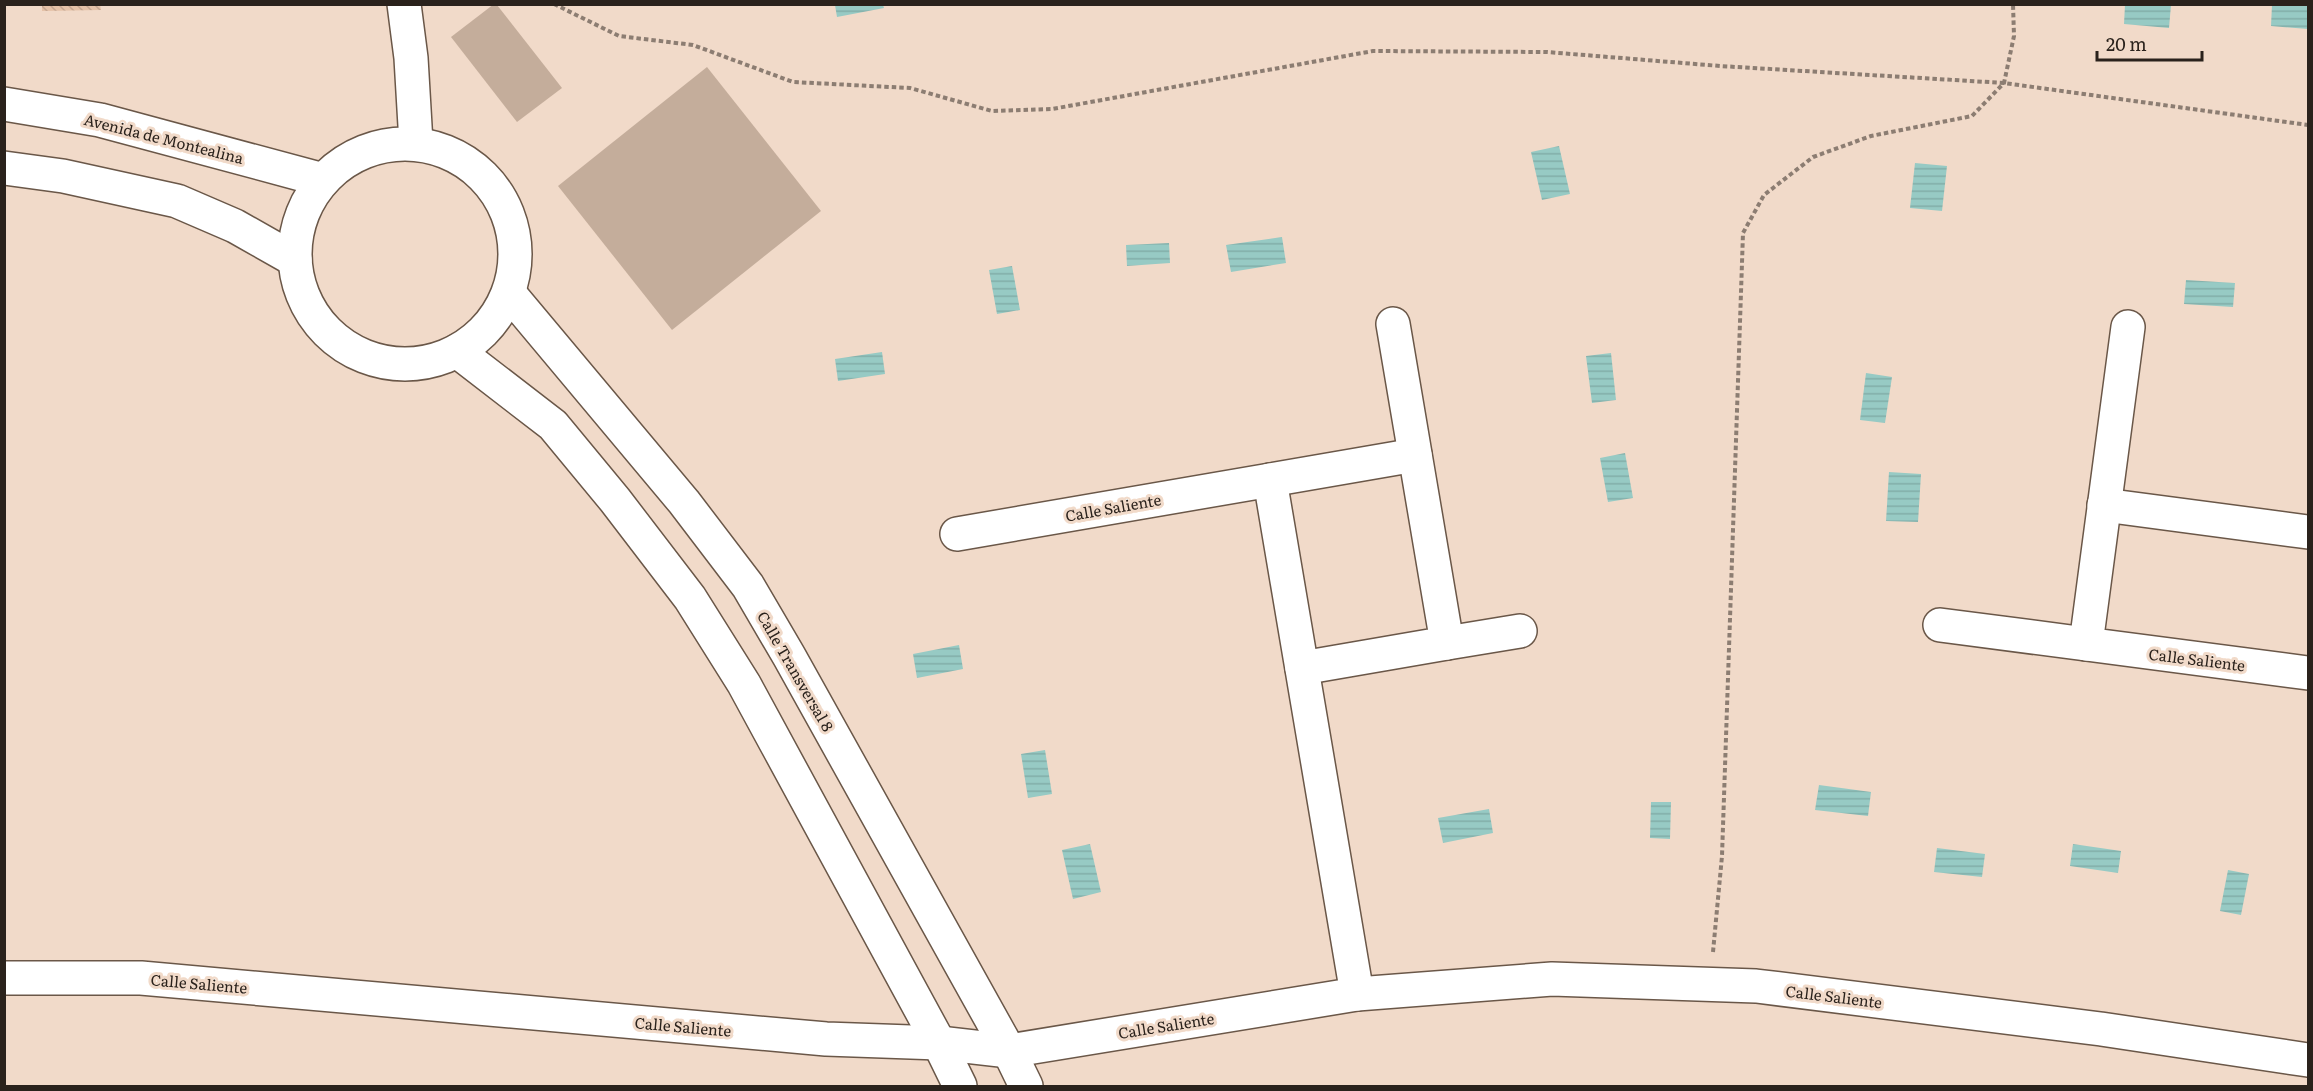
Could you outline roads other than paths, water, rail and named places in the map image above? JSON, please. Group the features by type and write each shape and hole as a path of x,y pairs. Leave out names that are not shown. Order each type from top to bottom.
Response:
{"street":[{"path":"404,4 411,58 416,143"},
{"name":"Avenida de Montealina","path":"4,104 100,120 322,180"},
{"path":"416,143 464,159 500,195 516,243 509,293 489,327 457,351 415,364 371,359 333,338 305,303 295,260 297,231 306,204 322,180 349,158 382,145 416,143"},
{"path":"4,168 63,176 177,201 235,226 295,260"},
{"name":"Calle Transversal 8","path":"509,293 684,502 748,586 1009,1051 1026,1086"},
{"path":"1393,324 1447,643"},
{"path":"2086,644 2128,327"},
{"path":"457,351 553,425 615,500 690,598 744,684 939,1043 960,1086"},
{"name":"Calle Saliente","path":"957,534 1415,455"},
{"path":"1269,480 1357,994"},
{"path":"2104,505 2308,532"},
{"name":"Calle Saliente","path":"1940,626 2308,673"},
{"path":"1302,668 1520,631"},
{"name":"Calle Saliente","path":"4,978 141,978 826,1039 939,1043 1009,1051 1357,994 1552,980 1756,986 2065,1025 2308,1060"}],"water":[{"path":"835,5 883,5 884,8 837,17"},
{"path":"2125,5 2171,5 2169,28 2124,24"},
{"path":"2272,5 2308,5 2308,29 2271,26"},
{"path":"1559,146 1570,194 1542,200 1531,152"},
{"path":"1915,163 1947,166 1942,211 1910,208"},
{"path":"1282,237 1286,263 1231,272 1226,245"},
{"path":"1169,243 1170,263 1127,266 1126,245"},
{"path":"1012,266 1020,310 997,314 989,270"},
{"path":"2186,280 2235,283 2233,307 2184,304"},
{"path":"882,352 885,374 838,381 835,359"},
{"path":"1611,353 1616,400 1592,403 1586,356"},
{"path":"1866,373 1892,377 1885,423 1860,420"},
{"path":"1625,453 1633,498 1608,502 1600,458"},
{"path":"1889,472 1921,474 1918,522 1886,521"},
{"path":"959,645 963,669 917,678 913,654"},
{"path":"1045,750 1052,794 1028,798 1021,754"},
{"path":"1819,785 1871,792 1868,816 1815,810"},
{"path":"1651,802 1671,802 1670,839 1650,838"},
{"path":"1489,809 1493,833 1443,843 1438,818"},
{"path":"1090,844 1101,892 1073,899 1062,850"},
{"path":"2073,844 2121,851 2118,873 2070,866"},
{"path":"1937,848 1985,854 1982,877 1934,872"},
{"path":"2228,870 2249,874 2241,915 2220,911"}]}
